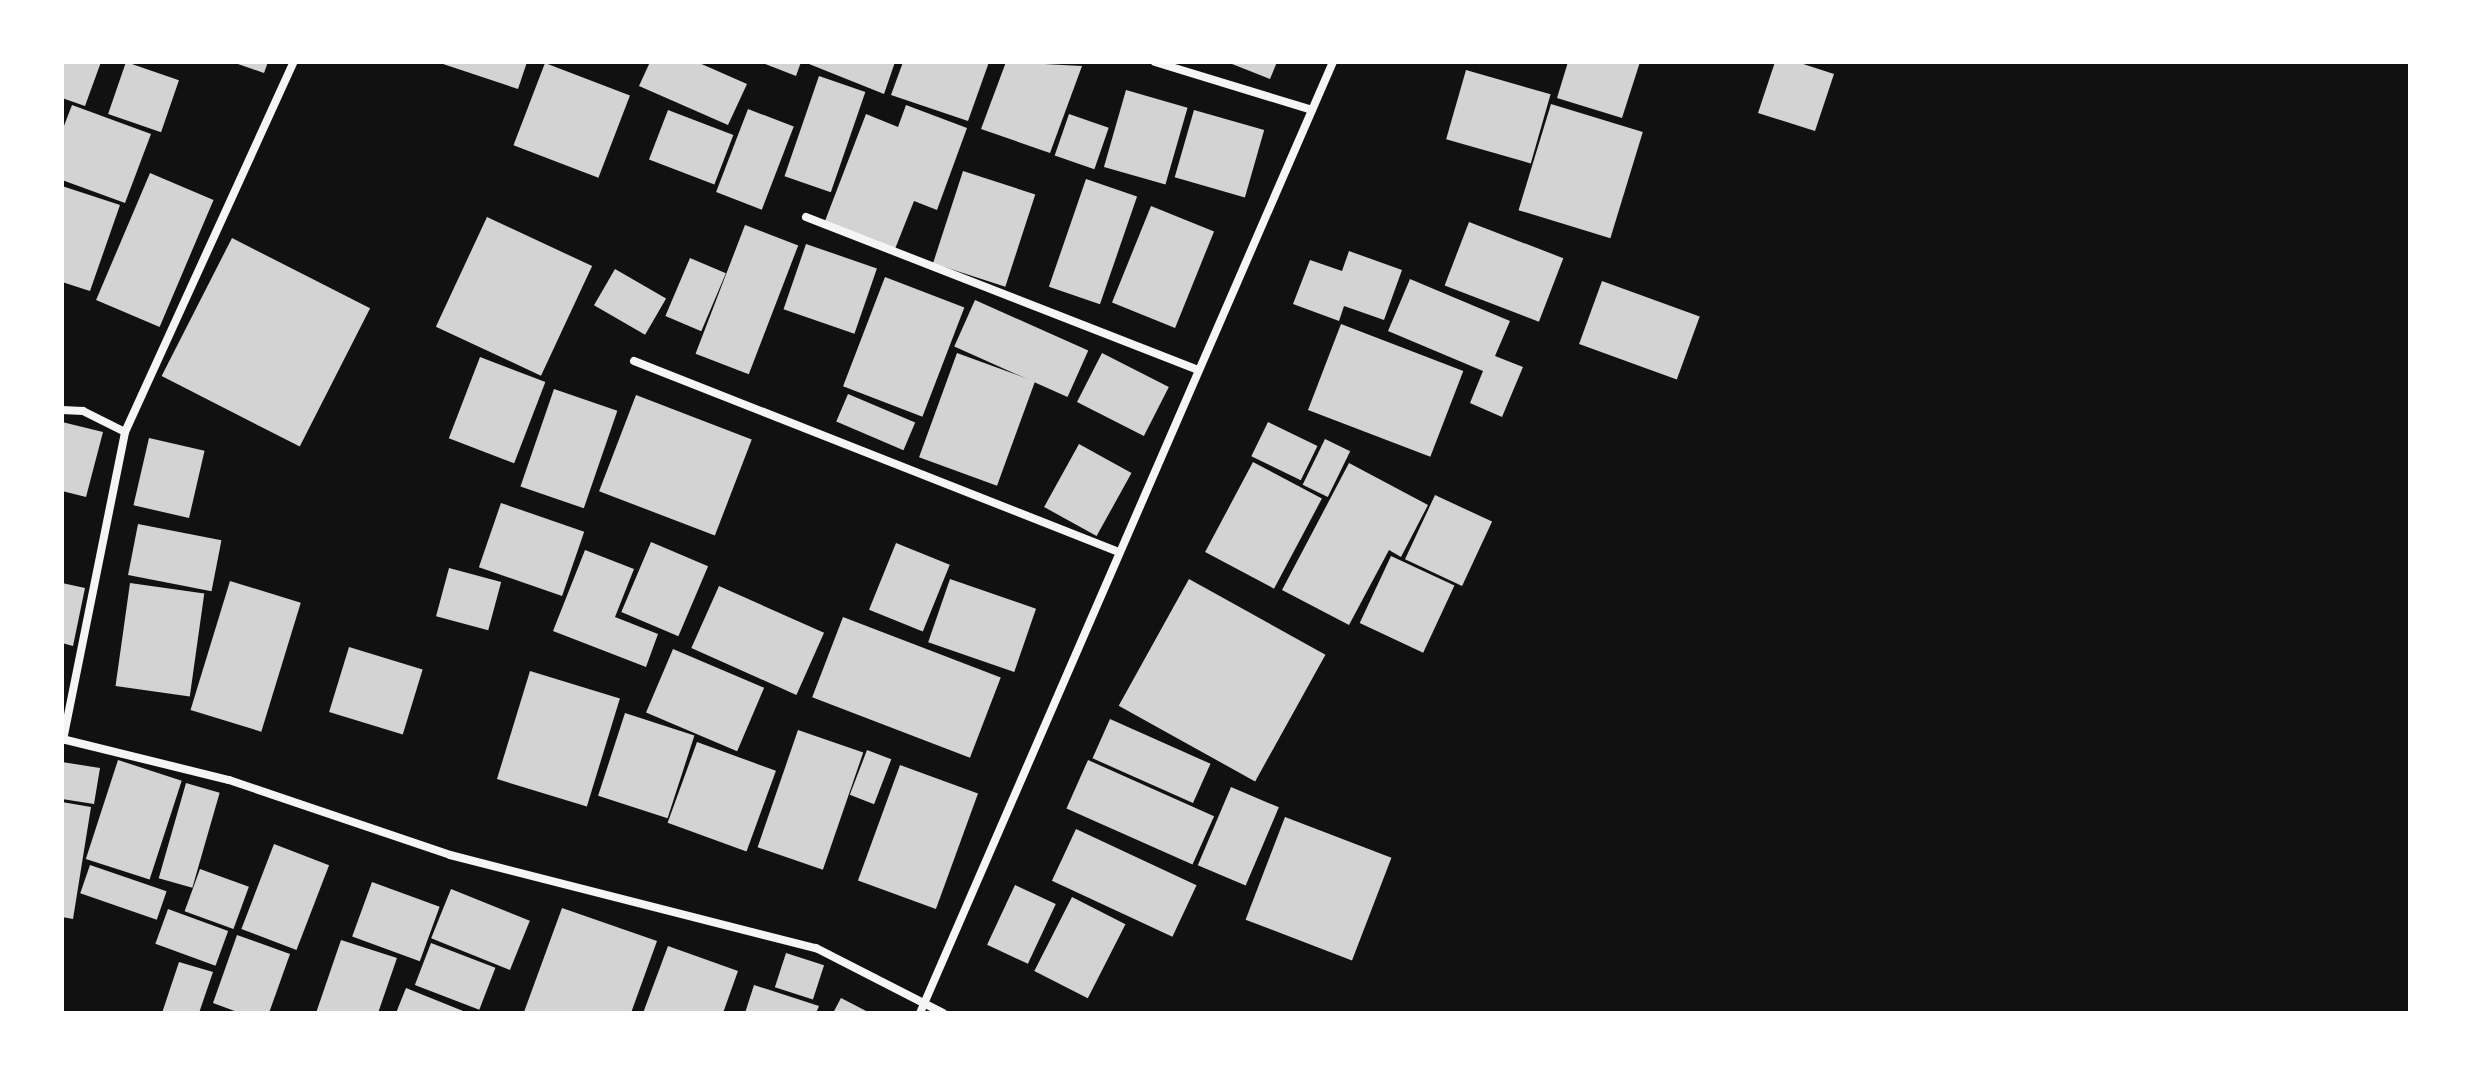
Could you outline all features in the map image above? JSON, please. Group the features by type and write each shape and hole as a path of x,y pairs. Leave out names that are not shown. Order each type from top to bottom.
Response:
{"street":[{"path":"294,62 125,432 63,740 229,780 450,855 816,948 925,1001 943,1013"},
{"path":"1155,62 1312,110"},
{"path":"920,1013 1333,62"},
{"path":"806,217 1198,370"},
{"path":"634,361 1119,552"},
{"path":"62,410 83,411 125,432"}],"building":[{"path":"62,62 101,62 85,106 62,98"},
{"path":"126,62 179,80 161,132 108,114"},
{"path":"232,62 268,62 264,73"},
{"path":"437,62 527,62 518,89"},
{"path":"650,62 697,62 747,84 728,125 639,86"},
{"path":"760,62 801,62 796,76"},
{"path":"804,62 895,62 884,94"},
{"path":"903,62 989,62 968,121 891,95"},
{"path":"1006,62 1082,66 1050,153 981,129"},
{"path":"1227,62 1277,62 1270,79"},
{"path":"1568,62 1640,62 1622,118 1557,98"},
{"path":"1775,62 1797,62 1834,74 1815,131 1758,113"},
{"path":"545,63 630,96 598,178 513,145"},
{"path":"1466,70 1551,94 1531,163 1446,139"},
{"path":"819,76 865,92 831,192 784,176"},
{"path":"1126,90 1188,108 1165,185 1104,167"},
{"path":"1551,104 1643,132 1610,238 1519,210"},
{"path":"72,105 151,134 125,203 62,180 62,131"},
{"path":"906,105 967,128 937,210 914,201 895,249 825,221 866,114 898,127"},
{"path":"748,109 794,127 762,210 716,192"},
{"path":"668,110 733,135 714,185 649,159"},
{"path":"1194,110 1264,130 1245,197 1175,177"},
{"path":"1069,114 1109,128 1094,169 1055,156"},
{"path":"963,171 1035,194 1005,287 933,263"},
{"path":"150,173 214,200 160,327 96,300"},
{"path":"1086,179 1137,197 1100,304 1049,287"},
{"path":"62,186 120,205 90,291 62,282"},
{"path":"1151,206 1214,231 1175,328 1112,302"},
{"path":"487,217 592,266 541,376 436,327"},
{"path":"1469,222 1563,258 1539,322 1445,285"},
{"path":"745,225 798,245 749,374 696,354"},
{"path":"232,238 370,308 300,446 162,376"},
{"path":"806,244 877,268 854,334 784,309"},
{"path":"1349,251 1402,270 1384,320 1344,306 1339,321 1293,304 1310,260 1342,271"},
{"path":"690,258 726,273 701,331 665,316"},
{"path":"615,269 666,299 645,335 594,305"},
{"path":"885,277 964,307 922,417 843,386"},
{"path":"1410,279 1510,321 1495,356 1523,367 1502,417 1470,403 1483,371 1388,331"},
{"path":"1602,281 1700,317 1677,380 1579,344"},
{"path":"975,300 1088,350 1068,397 954,347"},
{"path":"1341,324 1463,371 1430,457 1308,410"},
{"path":"957,353 1035,381 997,486 919,457"},
{"path":"1102,353 1169,387 1144,436 1077,402"},
{"path":"480,357 545,382 514,463 449,438"},
{"path":"554,389 617,411 584,508 520,486"},
{"path":"848,394 915,423 903,450 836,422"},
{"path":"636,395 752,439 715,536 599,491"},
{"path":"62,422 103,432 86,497 62,491"},
{"path":"1268,422 1317,446 1301,480 1251,456"},
{"path":"149,438 205,451 189,518 133,505"},
{"path":"1325,439 1350,451 1328,497 1303,485"},
{"path":"1079,444 1131,473 1097,536 1044,507"},
{"path":"1253,462 1322,499 1274,589 1205,552"},
{"path":"1349,463 1428,505 1401,557 1389,550 1349,625 1282,590"},
{"path":"1435,495 1492,522 1462,586 1405,559"},
{"path":"501,503 584,532 562,596 479,567"},
{"path":"138,524 221,540 212,591 128,575"},
{"path":"651,542 708,566 678,636 621,612"},
{"path":"896,543 950,565 923,631 869,610"},
{"path":"585,550 634,569 615,617 658,634 646,667 553,631"},
{"path":"1391,556 1454,586 1423,653 1360,623"},
{"path":"449,568 501,582 488,630 436,616"},
{"path":"950,579 1036,609 1014,672 928,642"},
{"path":"1189,579 1325,655 1255,781 1119,706"},
{"path":"230,581 301,603 261,732 191,710"},
{"path":"62,583 85,588 73,646 62,643"},
{"path":"130,583 204,593 190,696 116,686"},
{"path":"719,586 824,633 796,695 691,648"},
{"path":"843,617 1001,678 970,758 812,697"},
{"path":"349,647 423,670 403,735 329,712"},
{"path":"673,649 764,688 737,751 646,713"},
{"path":"530,671 620,698 587,807 497,779"},
{"path":"625,713 694,736 668,818 598,796"},
{"path":"1110,719 1210,764 1193,803 1093,758"},
{"path":"798,730 863,752 823,870 758,847"},
{"path":"697,742 776,771 747,852 668,823"},
{"path":"867,750 891,759 874,804 850,795"},
{"path":"118,760 182,781 150,880 86,859"},
{"path":"1088,760 1214,816 1193,865 1066,808"},
{"path":"62,762 100,768 94,804 62,799"},
{"path":"900,765 978,793 936,909 858,881"},
{"path":"186,783 220,793 192,888 159,878"},
{"path":"1231,787 1279,807 1246,886 1198,865"},
{"path":"62,802 91,807 73,919 62,917"},
{"path":"1285,817 1391,858 1352,961 1246,920"},
{"path":"1076,829 1197,885 1172,937 1052,881"},
{"path":"274,844 329,865 296,950 241,929"},
{"path":"90,865 167,891 157,920 80,893"},
{"path":"200,869 249,887 233,929 185,911"},
{"path":"372,882 440,907 420,961 352,937"},
{"path":"1015,885 1056,904 1028,964 987,945"},
{"path":"451,889 530,921 510,970 431,938"},
{"path":"1072,897 1125,924 1088,998 1034,971"},
{"path":"562,908 657,941 631,1013 524,1012"},
{"path":"168,909 228,931 215,966 155,944"},
{"path":"237,935 290,954 269,1013 240,1013 213,1003"},
{"path":"341,940 397,958 378,1013 316,1013"},
{"path":"431,943 495,968 479,1010 415,985"},
{"path":"668,946 738,971 723,1013 643,1013"},
{"path":"786,953 824,965 813,1000 775,987"},
{"path":"179,962 213,972 199,1013 162,1013"},
{"path":"754,985 819,1006 816,1013 745,1013"},
{"path":"406,988 468,1013 396,1013"},
{"path":"841,998 870,1013 833,1013"}]}
